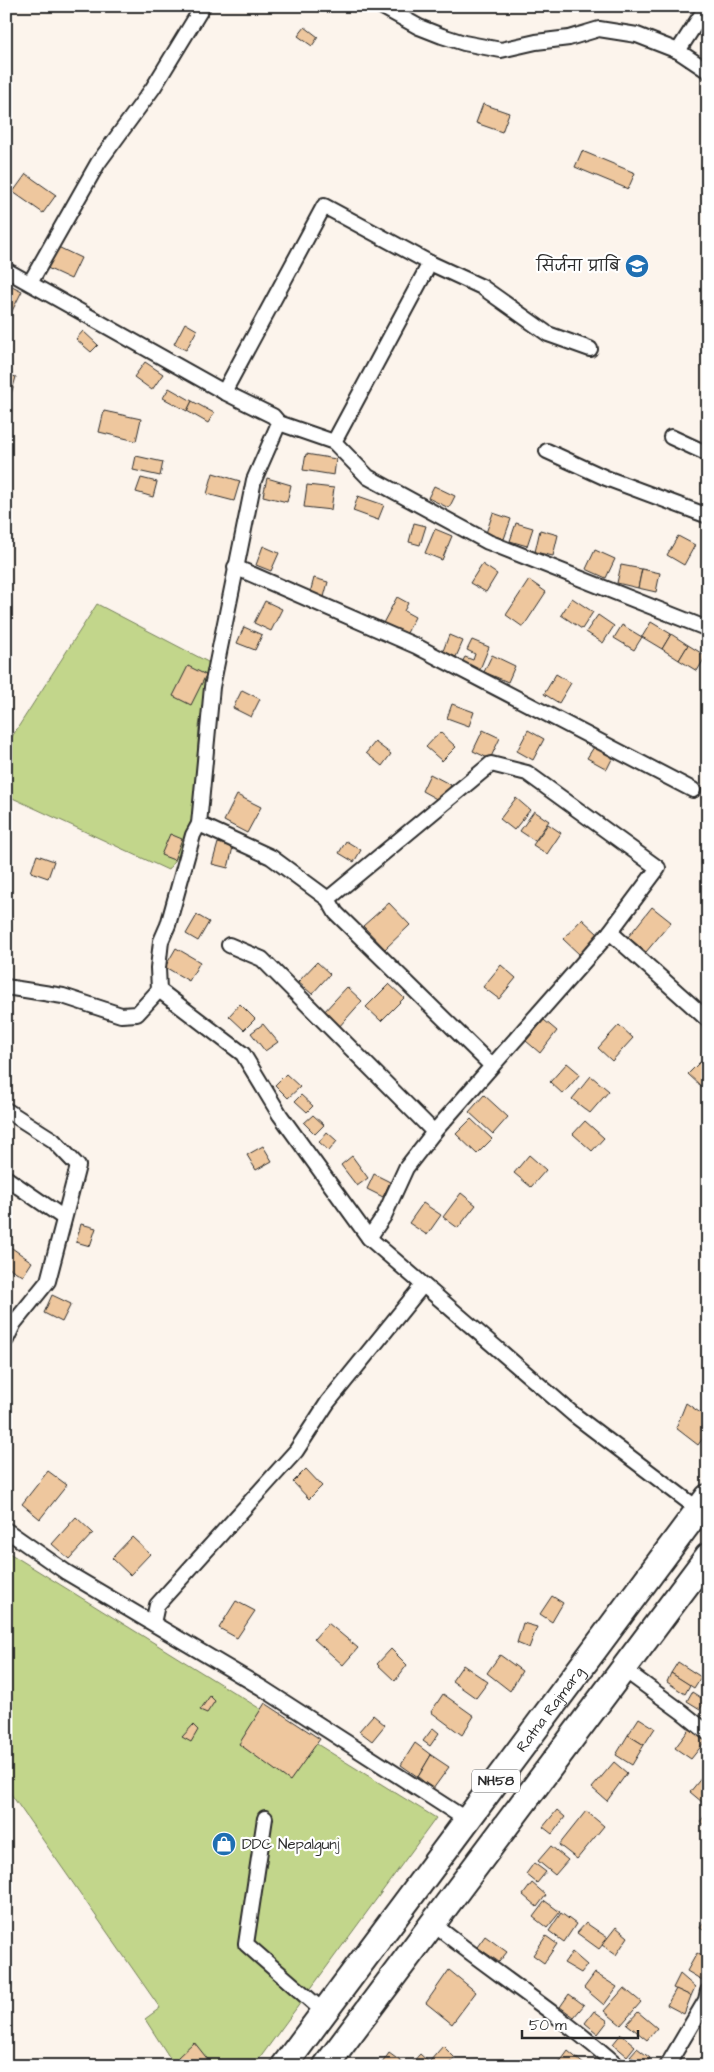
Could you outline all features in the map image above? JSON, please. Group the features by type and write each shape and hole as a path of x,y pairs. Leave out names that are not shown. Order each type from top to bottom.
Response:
{"highway":[{"name":"Ratna Rajmarg","path":"284,2066 703,1503"},
{"name":"NH58","path":"326,2066 432,1923 526,1801 622,1668 708,1556"}],"street":[{"path":"30,283 98,163 153,88 203,6"},
{"path":"381,6 419,27 442,36 464,43 501,50 536,42 569,38 599,29 637,35 678,51 708,71"},
{"path":"678,51 707,6"},
{"path":"224,392 324,206 430,263 482,287 548,334 590,349"},
{"path":"334,442 430,263"},
{"path":"6,270 224,392 273,416 279,423 334,442 368,477 488,542 708,629"},
{"path":"279,423 254,480 212,687 199,824 193,835 168,925 161,941 158,968 160,990 243,1054 280,1115 369,1238 422,1286 573,1414 703,1503"},
{"path":"671,437 708,454"},
{"path":"546,451 606,478 708,516"},
{"path":"236,567 416,646 693,790"},
{"path":"328,899 491,764 527,773 658,868 610,932 434,1132 406,1168 384,1216 369,1238"},
{"path":"199,824 271,857 328,899 336,913 492,1066"},
{"path":"610,932 708,1020"},
{"path":"229,945 262,959 434,1132"},
{"path":"6,986 63,996 121,1015 138,1014 160,990"},
{"path":"6,1110 53,1140 78,1166 48,1281 14,1323 6,1340"},
{"path":"6,1178 64,1218"},
{"path":"153,1623 157,1604 296,1451 328,1402 422,1286"},
{"path":"6,1530 66,1572 262,1688 467,1820"},
{"path":"622,1668 708,1733"},
{"path":"265,1818 246,1944 324,2012"},
{"path":"432,1923 474,1957 586,2038 618,2066"},
{"path":"667,2066 706,2000 708,1991"}],"green space":[{"path":"97,604 208,662 210,675 199,726 193,835 168,870 6,795 6,746"},
{"path":"6,1551 436,1818 254,2066 175,2066 145,2019 160,2008 6,1787"}],"building":[{"path":"305,27 318,37 312,46 298,36"},
{"path":"483,104 509,113 502,132 476,123"},
{"path":"582,151 635,173 628,189 575,167"},
{"path":"26,174 56,195 43,213 13,192"},
{"path":"56,246 81,258 71,279 45,267"},
{"path":"6,283 22,291 11,313 6,310"},
{"path":"185,323 197,330 186,350 174,344"},
{"path":"83,331 98,345 91,352 76,339"},
{"path":"145,362 163,374 152,390 134,377"},
{"path":"6,374 16,377 11,394 6,392"},
{"path":"169,388 192,401 187,411 163,398"},
{"path":"192,401 214,413 208,423 187,411"},
{"path":"104,411 141,419 136,441 99,432"},
{"path":"306,454 336,459 334,475 303,470"},
{"path":"136,456 163,462 160,476 133,470"},
{"path":"213,473 240,481 234,501 207,494"},
{"path":"141,478 157,482 153,497 136,492"},
{"path":"267,478 291,485 287,502 263,496"},
{"path":"307,485 334,488 331,510 304,507"},
{"path":"434,486 455,496 449,508 428,498"},
{"path":"358,496 384,505 378,520 353,511"},
{"path":"493,513 511,519 504,539 486,533"},
{"path":"414,523 426,526 420,545 409,542"},
{"path":"516,523 533,528 527,546 510,541"},
{"path":"435,529 452,536 442,560 425,553"},
{"path":"540,530 558,535 553,556 535,552"},
{"path":"678,536 695,545 684,565 667,555"},
{"path":"263,546 279,553 271,571 256,565"},
{"path":"595,550 615,559 606,578 586,569"},
{"path":"482,564 497,574 486,592 470,583"},
{"path":"621,565 642,569 638,588 617,583"},
{"path":"642,569 660,573 656,592 638,588"},
{"path":"314,578 328,582 324,597 310,593"},
{"path":"529,580 546,592 523,627 506,615"},
{"path":"397,597 408,603 404,611 415,617 405,637 382,625"},
{"path":"572,598 593,612 582,629 561,615"},
{"path":"265,601 282,609 271,631 254,623"},
{"path":"598,615 614,626 603,643 586,632"},
{"path":"651,622 671,634 662,649 642,637"},
{"path":"622,625 642,637 634,650 614,638"},
{"path":"244,627 262,635 255,650 237,643"},
{"path":"671,634 688,645 679,660 662,649"},
{"path":"449,635 463,641 456,657 443,651"},
{"path":"472,640 489,647 478,674 460,666 465,657 473,660 475,654 467,650"},
{"path":"688,645 706,656 697,671 679,660"},
{"path":"492,655 515,666 508,682 484,672"},
{"path":"188,666 206,675 191,705 173,696"},
{"path":"556,674 571,683 559,703 544,694"},
{"path":"242,690 260,699 251,717 233,708"},
{"path":"452,704 474,712 469,726 447,718"},
{"path":"483,730 500,738 490,759 473,751"},
{"path":"528,730 544,739 533,760 517,751"},
{"path":"440,732 456,747 442,761 426,747"},
{"path":"375,742 391,754 382,766 366,753"},
{"path":"594,747 613,757 607,769 587,758"},
{"path":"430,774 451,785 442,802 422,791"},
{"path":"237,795 261,807 247,833 224,821"},
{"path":"516,798 530,810 514,830 500,819"},
{"path":"534,811 549,821 535,841 520,831"},
{"path":"548,824 561,833 547,854 533,845"},
{"path":"170,834 182,839 174,860 161,855"},
{"path":"346,841 361,850 354,862 339,853"},
{"path":"218,843 233,847 228,868 212,864"},
{"path":"37,855 54,861 48,878 31,872"},
{"path":"389,903 410,925 385,949 363,926"},
{"path":"652,907 671,922 646,952 628,937"},
{"path":"197,915 209,922 198,941 186,934"},
{"path":"582,919 599,935 580,955 563,939"},
{"path":"176,948 200,962 189,981 165,967"},
{"path":"317,962 330,974 312,994 298,982"},
{"path":"501,965 516,978 499,999 483,987"},
{"path":"389,984 404,998 381,1021 366,1007"},
{"path":"347,987 362,1001 338,1028 322,1014"},
{"path":"240,1004 255,1019 244,1030 229,1016"},
{"path":"544,1020 557,1031 540,1053 526,1041"},
{"path":"263,1024 278,1042 265,1051 251,1033"},
{"path":"619,1025 633,1038 612,1061 598,1048"},
{"path":"708,1054 708,1081 702,1087 688,1074"},
{"path":"567,1063 580,1074 563,1094 550,1082"},
{"path":"286,1074 300,1087 288,1098 275,1085"},
{"path":"591,1076 609,1091 590,1113 572,1099"},
{"path":"301,1095 313,1106 307,1112 295,1101"},
{"path":"484,1095 508,1117 493,1134 469,1112"},
{"path":"313,1115 324,1125 315,1134 304,1123"},
{"path":"471,1119 492,1139 477,1154 456,1134"},
{"path":"585,1121 604,1138 592,1151 573,1134"},
{"path":"327,1132 337,1141 329,1151 319,1142"},
{"path":"263,1146 272,1161 256,1170 247,1155"},
{"path":"529,1155 546,1170 531,1187 514,1173"},
{"path":"352,1156 368,1178 357,1186 341,1165"},
{"path":"374,1174 390,1182 383,1197 367,1189"},
{"path":"461,1193 476,1205 458,1228 443,1217"},
{"path":"423,1203 441,1215 427,1235 409,1223"},
{"path":"81,1224 96,1228 90,1246 76,1242"},
{"path":"9,1246 32,1262 23,1276 6,1266 6,1250"},
{"path":"52,1295 71,1304 62,1322 44,1313"},
{"path":"686,1403 708,1418 708,1431 698,1445 676,1428"},
{"path":"306,1469 322,1486 309,1499 293,1482"},
{"path":"48,1471 67,1485 40,1519 22,1504"},
{"path":"76,1517 93,1533 69,1559 52,1544"},
{"path":"132,1537 150,1554 130,1575 112,1558"},
{"path":"552,1596 563,1603 552,1622 540,1614"},
{"path":"236,1601 255,1611 237,1638 219,1628"},
{"path":"328,1623 358,1648 343,1665 314,1639"},
{"path":"523,1623 537,1627 529,1648 517,1643"},
{"path":"391,1649 407,1665 395,1681 377,1664"},
{"path":"500,1655 522,1671 510,1691 487,1673"},
{"path":"678,1662 701,1677 694,1688 671,1673"},
{"path":"463,1665 488,1682 476,1698 452,1681"},
{"path":"671,1673 690,1685 685,1694 667,1682"},
{"path":"692,1692 706,1701 700,1709 687,1701"},
{"path":"443,1694 474,1716 462,1735 431,1712"},
{"path":"210,1696 215,1701 207,1713 200,1710"},
{"path":"265,1703 320,1739 290,1781 239,1744"},
{"path":"373,1715 385,1725 372,1741 359,1731"},
{"path":"639,1718 655,1728 644,1745 628,1735"},
{"path":"193,1725 198,1730 191,1742 182,1737"},
{"path":"691,1727 707,1739 691,1759 675,1748"},
{"path":"433,1728 439,1733 430,1746 423,1741"},
{"path":"628,1735 644,1745 632,1765 616,1755"},
{"path":"415,1743 431,1755 418,1777 401,1765"},
{"path":"431,1755 449,1767 433,1789 418,1777"},
{"path":"614,1762 627,1773 607,1801 592,1788"},
{"path":"703,1776 708,1780 708,1807 690,1792"},
{"path":"557,1810 565,1817 552,1834 543,1827"},
{"path":"586,1811 604,1826 577,1859 559,1845"},
{"path":"708,1811 708,1828 700,1822"},
{"path":"551,1846 568,1860 555,1875 538,1861"},
{"path":"534,1863 546,1872 537,1883 526,1874"},
{"path":"532,1883 546,1895 537,1907 523,1895"},
{"path":"545,1901 560,1912 547,1928 533,1917"},
{"path":"561,1913 576,1924 564,1942 549,1931"},
{"path":"708,1916 708,1933 700,1928"},
{"path":"586,1923 608,1938 599,1949 577,1933"},
{"path":"616,1927 628,1937 616,1955 602,1945"},
{"path":"485,1936 507,1952 499,1962 477,1947"},
{"path":"546,1936 557,1944 544,1963 533,1955"},
{"path":"572,1952 587,1965 581,1973 564,1963"},
{"path":"697,1953 708,1960 708,1971 702,1980 687,1971"},
{"path":"449,1970 476,1992 452,2024 426,2003"},
{"path":"595,1973 617,1987 604,2005 584,1988"},
{"path":"680,1974 695,1987 691,1996 673,1988"},
{"path":"624,1988 641,2002 621,2025 604,2011"},
{"path":"676,1989 691,1996 684,2014 667,2005"},
{"path":"569,1994 584,2005 574,2017 560,2007"},
{"path":"594,2011 608,2021 598,2034 585,2023"},
{"path":"638,2012 657,2028 647,2040 627,2024"},
{"path":"621,2034 635,2046 627,2056 613,2044"},
{"path":"194,2042 213,2066 186,2066 178,2057"},
{"path":"443,2046 455,2058 448,2066 434,2066 430,2061"},
{"path":"637,2048 650,2058 644,2066 630,2056"},
{"path":"568,2051 586,2066 557,2066"},
{"path":"389,2053 407,2066 380,2066"},
{"path":"420,2054 433,2066 409,2066"}],"place":[{"name":"सिर्जना प्राबि","path":"637,266"},
{"name":"DDC Nepalgunj","path":"224,1844"}]}
